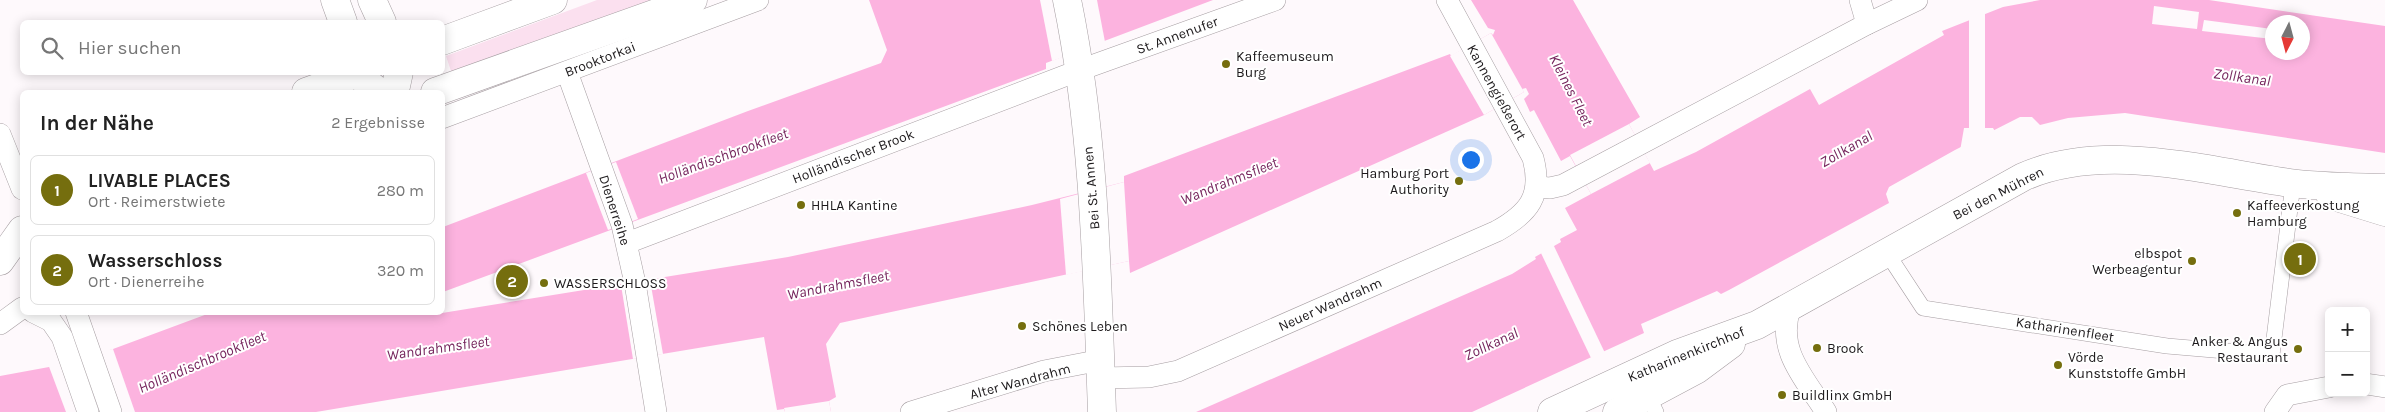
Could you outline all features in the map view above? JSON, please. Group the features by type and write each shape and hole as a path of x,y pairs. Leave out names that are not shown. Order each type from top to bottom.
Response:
{"main road":[{"path":"335,0 342,20"},
{"path":"372,0 381,20"},
{"path":"445,40 553,0"},
{"name":"Brooktorkai","path":"441,90 693,0"},
{"name":"Bei St. Annen","path":"1067,0 1079,61 1092,191 1098,268 1102,412"},
{"path":"312,90 355,75"},
{"path":"362,75 365,81 376,90"},
{"path":"393,90 398,75"},
{"name":"Bei den Mühren","path":"1757,325 1790,309 2023,177 2060,164 2109,159 2142,160 2293,184 2385,188"},
{"name":"Bei den Mühren","path":"2293,184 2385,212"},
{"path":"0,261 20,233"},
{"path":"0,274 20,262"},
{"name":"Katharinenkirchhof","path":"1617,412 1652,404 1757,325"},
{"name":"Katharinenkirchhof","path":"1552,412 1678,354 1757,325"}],"street":[{"name":"Brooktorkai","path":"445,117 758,0"},
{"name":"St. Annenufer","path":"1079,61 1275,0"},
{"name":"Kannengießerort","path":"1447,0 1533,158 1537,173 1537,187"},
{"path":"1860,0 1867,24"},
{"path":"1537,187 1557,187 1581,176 1867,24 1917,0"},
{"name":"Holländischer Brook","path":"625,234 1079,61"},
{"name":"Dienerreihe","path":"567,72 625,234 656,412"},
{"path":"0,134 20,185"},
{"name":"Katharinenfleet","path":"1887,253 1923,308 2167,346 2272,355 2293,184"},
{"name":"Neuer Wandrahm","path":"1101,369 1149,377 1178,371 1491,234 1521,216 1532,202 1537,187"},
{"path":"1790,309 1786,324 1785,342 1791,358 1826,412"},
{"path":"0,324 20,312"},
{"path":"36,315 51,321 62,337 88,412"},
{"path":"77,315 111,412"},
{"name":"Alter Wandrahm","path":"911,412 1044,371 1101,369"},
{"path":"2370,385 2385,387"},
{"path":"2281,404 2325,388"}],"shaded area":[{"path":"597,0 662,0 453,77 446,56"}],"water":[{"name":"Holländischbrookfleet","path":"869,0 1213,0 1046,63 1046,69 445,291 445,226 748,111 881,63 887,50"},
{"path":"1471,0 1573,0 1640,117 1629,124 1654,171 1696,152 1810,89 1819,105 1944,35 1942,31 2003,7 2040,0 2209,0 2385,26 2385,153 2125,113 2068,118 2040,125 2032,117 2020,117 1955,150 1889,187 1886,194 1889,203 1729,290 1721,294 1717,291 1641,324 1644,333 1472,412 1196,412 1512,274 1536,259 1535,257 1561,242 1560,239 1577,230 1565,208 1591,194 1570,156 1561,161 1534,110 1530,112 1524,99 1529,94 1526,88 1522,89 1524,92 1484,115 1130,273 1129,261 840,323 826,344 836,397 829,401 831,412 785,412 784,409 777,410 764,337 316,412 0,412 0,376 49,367 113,349 205,315 445,315 445,313 788,257 1032,205 1124,182 1124,176 1450,54 1451,56 1491,33 1493,35 1495,30 1488,28"}],"pier":[{"path":"1040,0 1097,0 1105,42 1052,61"},
{"path":"2154,6 2199,12 2197,29 2152,24"},
{"path":"1985,12 1985,128 1993,128 1996,133 1960,151 1964,128 1969,128 1969,18"},
{"path":"2204,20 2265,28 2265,38 2202,31"},
{"path":"1491,33 1524,92 1484,115 1450,56"},
{"path":"1629,124 1650,163 1591,194 1570,155"},
{"path":"616,162 638,219 608,230 586,173"},
{"path":"1124,182 1129,261 1066,275 1060,199"},
{"path":"1553,244 1605,353 1592,360 1540,251"},
{"path":"650,280 663,354 633,359 621,285"},
{"path":"113,349 135,412 66,412 48,364 91,352"},
{"path":"829,401 831,412 785,412 784,408"}],"place":[{"name":"Kaffeemuseum Burg","path":"1226,64"},
{"name":"Hamburg Port Authority","path":"1459,181"},
{"name":"HHLA Kantine","path":"801,205"},
{"name":"Kaffeeverkostung Hamburg","path":"2237,213"},
{"name":"LIVABLE PLACES","path":"2300,259"},
{"name":"elbspot Werbeagentur","path":"2192,261"},
{"name":"Wasserschloss","path":"512,281"},
{"name":"WASSERSCHLOSS","path":"544,283"},
{"name":"Schönes Leben","path":"1022,326"},
{"name":"Brook","path":"1817,348"},
{"name":"Anker & Angus Restaurant","path":"2298,349"},
{"name":"Vörde Kunststoffe GmbH","path":"2058,365"},
{"name":"Buildlinx GmbH","path":"1782,395"}],"water label":[{"name":"Zollkanal","path":"2242,77"},
{"name":"Kleines Fleet","path":"1571,90"},
{"name":"Zollkanal","path":"1846,149"},
{"name":"Wandrahmsfleet","path":"1229,181"},
{"name":"Wandrahmsfleet","path":"838,285"},
{"name":"Zollkanal","path":"1491,344"},
{"name":"Wandrahmsfleet","path":"438,348"}]}
